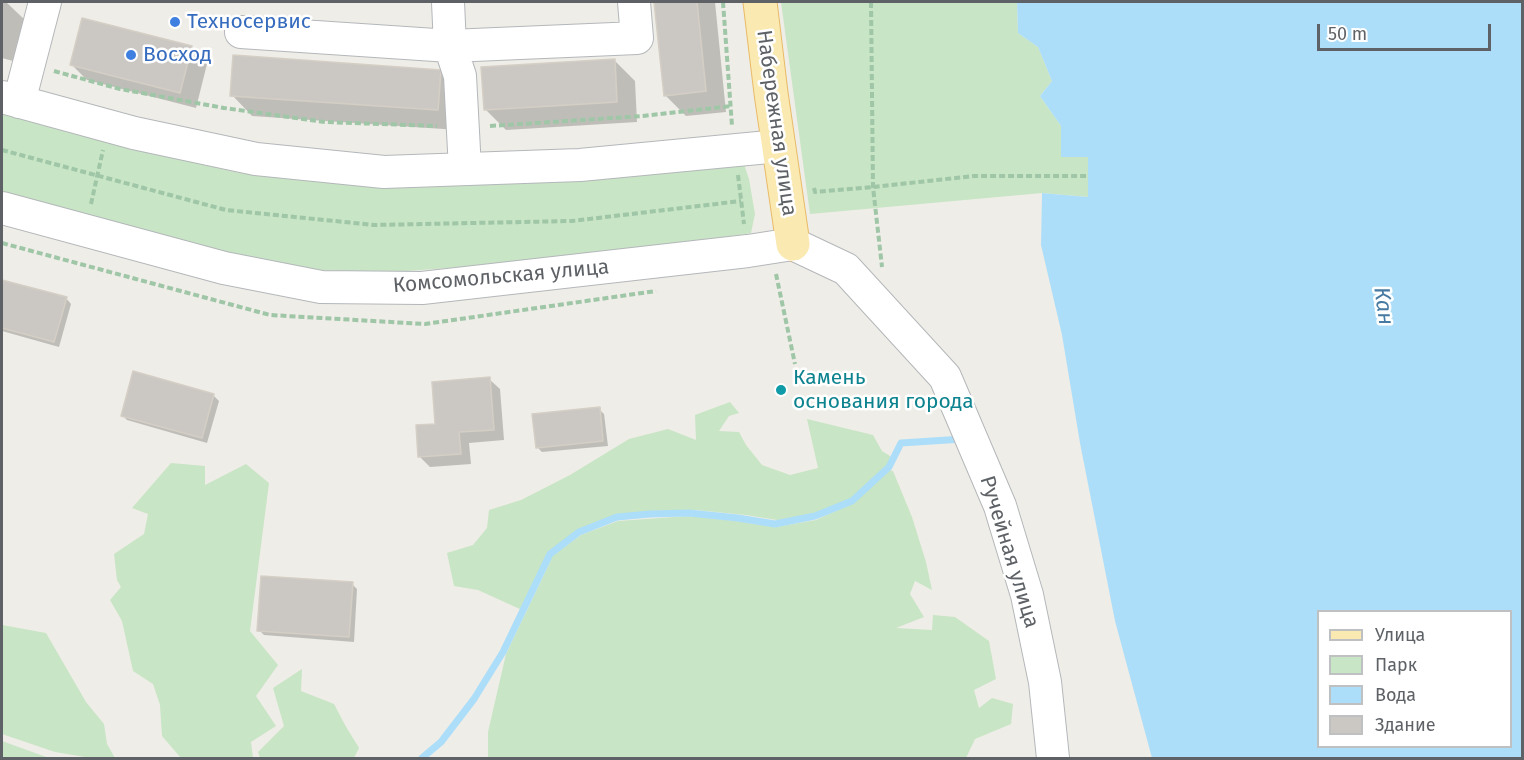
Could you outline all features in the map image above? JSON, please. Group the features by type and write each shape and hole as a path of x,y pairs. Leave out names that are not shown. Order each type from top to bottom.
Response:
{"main road":[{"name":"Набережная улица","path":"760,2 793,244"}],"street":[{"path":"45,2 28,64 10,100 134,133 256,159 384,172 580,165 779,146"},
{"path":"448,2 450,46 460,76 465,169"},
{"path":"241,32 450,46 637,38 634,2"},
{"name":"Комсомольская улица","path":"2,208 224,268 321,287 422,288 793,244"},
{"name":"Ручейная улица","path":"793,244 846,269 945,377 1000,506 1027,595 1045,682 1053,759"}],"path":[{"path":"723,2 734,150 748,251"},
{"path":"871,2 873,187 883,278"},
{"path":"28,64 120,89 225,108 314,120 426,126 495,126 643,116 731,106"},
{"path":"2,150 226,210 374,225 572,221 741,201"},
{"path":"94,190 100,168"},
{"path":"813,180 815,192 974,176 1088,176"},
{"path":"776,273 795,364"}],"green space":[{"path":"781,2 1017,2 1018,33 1038,47 1052,81 1040,96 1061,126 1061,157 1088,157 1089,197 1042,193 810,214"},
{"path":"2,113 113,144 240,173 387,186 743,161 749,179 755,214 751,233 503,264 380,273 283,268 2,196"},
{"path":"730,402 739,413 729,416 719,431 739,432 762,465 790,475 818,468 807,419 873,435 882,451 890,456 893,466 889,470 893,471 912,517 932,590 915,581 910,594 924,617 896,628 932,630 933,615 955,617 989,641 996,679 974,690 979,708 992,698 1013,704 1011,724 975,739 966,758 488,758 488,732 506,654 551,560 522,610 478,590 454,586 447,553 473,545 487,528 489,510 521,500 570,475 629,439 668,429 696,440 695,415","holes":["855,500 816,520 776,527 689,516 618,521 581,535 552,556 554,552 585,529 623,514 696,510 783,521 821,514"]},
{"path":"171,463 205,466 205,485 246,464 269,483 250,631 278,665 256,696 276,726 251,742 253,758 181,758 162,736 160,705 153,684 133,671 122,621 110,600 121,587 117,580 114,554 144,534 148,514 132,508"},
{"path":"2,625 46,633 86,702 104,724 107,744 115,758 91,758 55,752 2,734"},
{"path":"302,669 301,691 334,704 359,748 354,758 260,758 258,752 284,726 273,688"},
{"path":"2,741 49,758 2,758"}],"water":[{"name":"Кан","path":"1017,2 1522,2 1522,758 1152,758 1115,621 1080,443 1062,335 1041,245 1042,193 1088,197 1088,157 1061,157 1061,126 1040,96 1052,81 1038,47 1018,33"}],"building":[{"path":"654,2 697,2 706,91 664,96"},
{"name":"Восход","path":"82,18 192,46 180,93 70,65"},
{"path":"233,55 441,70 438,110 230,96"},
{"path":"615,59 617,102 484,110 481,67"},
{"path":"2,280 67,297 54,342 2,328"},
{"path":"133,371 214,394 202,438 121,416"},
{"path":"490,377 494,430 459,432 461,454 418,457 416,425 435,424 432,382"},
{"path":"600,407 603,441 536,448 532,414"},
{"path":"261,576 353,582 349,637 257,631"}],"waterway":[{"path":"422,758 441,742 474,699 503,652 550,554 579,532 617,517 650,514 689,513 775,524 815,516 852,501 889,467 901,443 963,439"}],"place":[{"name":"Техносервис","path":"175,22"},
{"name":"Восход","path":"131,55"},
{"name":"Камень основания города","path":"781,390"}]}
